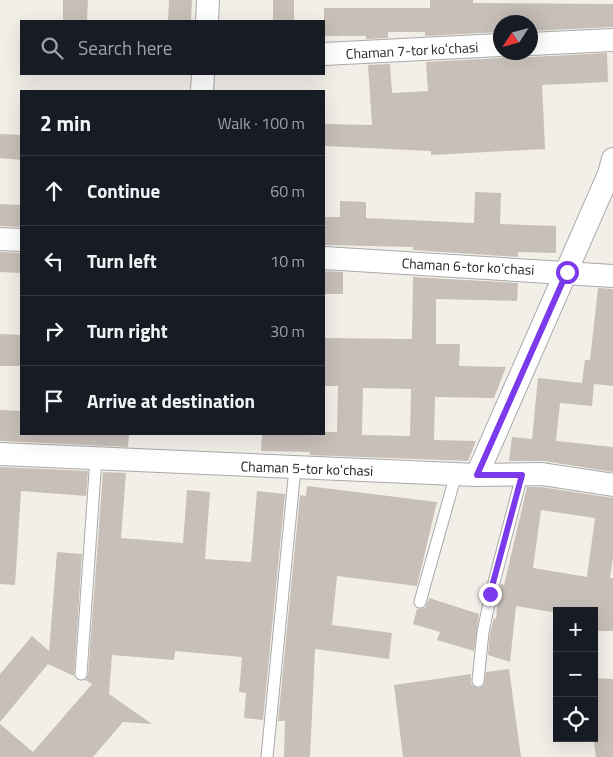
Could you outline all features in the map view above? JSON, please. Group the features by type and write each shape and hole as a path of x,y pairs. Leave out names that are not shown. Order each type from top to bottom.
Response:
{"street":[{"path":"207,20 208,0"},
{"path":"538,44 613,40"},
{"name":"Chaman 7-tor koʻchasi","path":"325,54 493,45"},
{"path":"202,90 204,75"},
{"path":"467,475 567,272 609,174 613,159"},
{"path":"0,239 20,240"},
{"name":"Chaman 6-tor koʻchasi","path":"325,258 613,276"},
{"name":"Chaman 5-tor koʻchasi","path":"0,454 467,475 542,474 613,485"}],"lane":[{"path":"81,674 96,458"},
{"path":"267,757 295,468"},
{"path":"420,602 467,475"},
{"path":"478,681 483,632 490,594 522,475"}],"building":[{"path":"63,0 88,0 87,20 63,20"},
{"path":"169,0 192,0 191,20 168,20"},
{"path":"273,0 294,0 294,20 273,20"},
{"path":"430,0 473,0 473,3 613,4 613,27 538,31 538,15 493,15 493,32 425,36 425,32 388,32 388,38 366,39 366,36 325,36 324,8 430,8"},
{"path":"607,53 608,82 542,85 545,149 431,155 431,151 325,146 325,124 372,125 368,65 390,64 392,93 428,91 426,62 493,58 493,60 538,60 538,57"},
{"path":"0,134 20,135 20,160 0,158"},
{"path":"475,192 501,193 500,224 556,226 556,253 518,252 518,257 413,250 413,247 325,245 325,217 340,217 340,201 366,202 366,218 474,223"},
{"path":"0,204 20,205 20,227 0,226"},
{"path":"0,252 20,253 20,273 0,272"},
{"path":"325,271 343,272 343,294 325,294"},
{"path":"413,277 518,283 517,301 436,299 436,344 460,344 459,366 506,367 494,398 435,397 434,440 476,441 468,461 310,455 310,452 261,451 262,435 325,435 325,432 337,432 338,386 325,386 325,338 412,339","holes":["363,388 411,389 410,436 362,435"]},
{"path":"598,288 613,289 613,386 594,384 592,406 560,403 556,441 613,447 613,472 544,461 509,461 512,437 532,439 538,378 582,383 585,360 590,360"},
{"path":"0,334 20,335 20,366 0,366"},
{"path":"0,410 20,411 20,435 129,435 128,447 0,441"},
{"path":"0,467 88,471 86,496 21,491 15,585 0,584"},
{"path":"103,472 126,473 121,538 183,543 187,490 210,492 205,559 251,562 257,491 285,494 263,720 244,718 246,693 239,692 242,657 175,651 174,660 112,655 109,694 152,724 123,722 93,757 0,757 0,724 33,752 92,684 85,680 88,675"},
{"path":"307,486 437,502 417,586 337,576 332,625 392,633 389,659 315,649 310,757 284,757 285,721 278,721 300,495 306,496"},
{"path":"527,487 541,487 613,498 613,557 610,578 613,578 613,631 598,631 598,607 553,607 553,612 516,606 510,662 488,655 490,633 494,618 496,619 501,584 504,585","holes":["541,510 595,518 587,577 533,568"]},
{"path":"57,552 82,554 74,676 48,664 0,722 0,674 32,636 49,651"},
{"path":"429,598 479,614 474,651 437,640 440,632 413,624 417,609 425,608"},
{"path":"509,669 521,757 403,757 394,685 471,674 471,684 478,688 484,685 486,672"},
{"path":"598,678 613,679 613,757 596,757 594,742 598,742"}],"route":[{"path":"490,594 522,475 477,475 567,272"}]}
